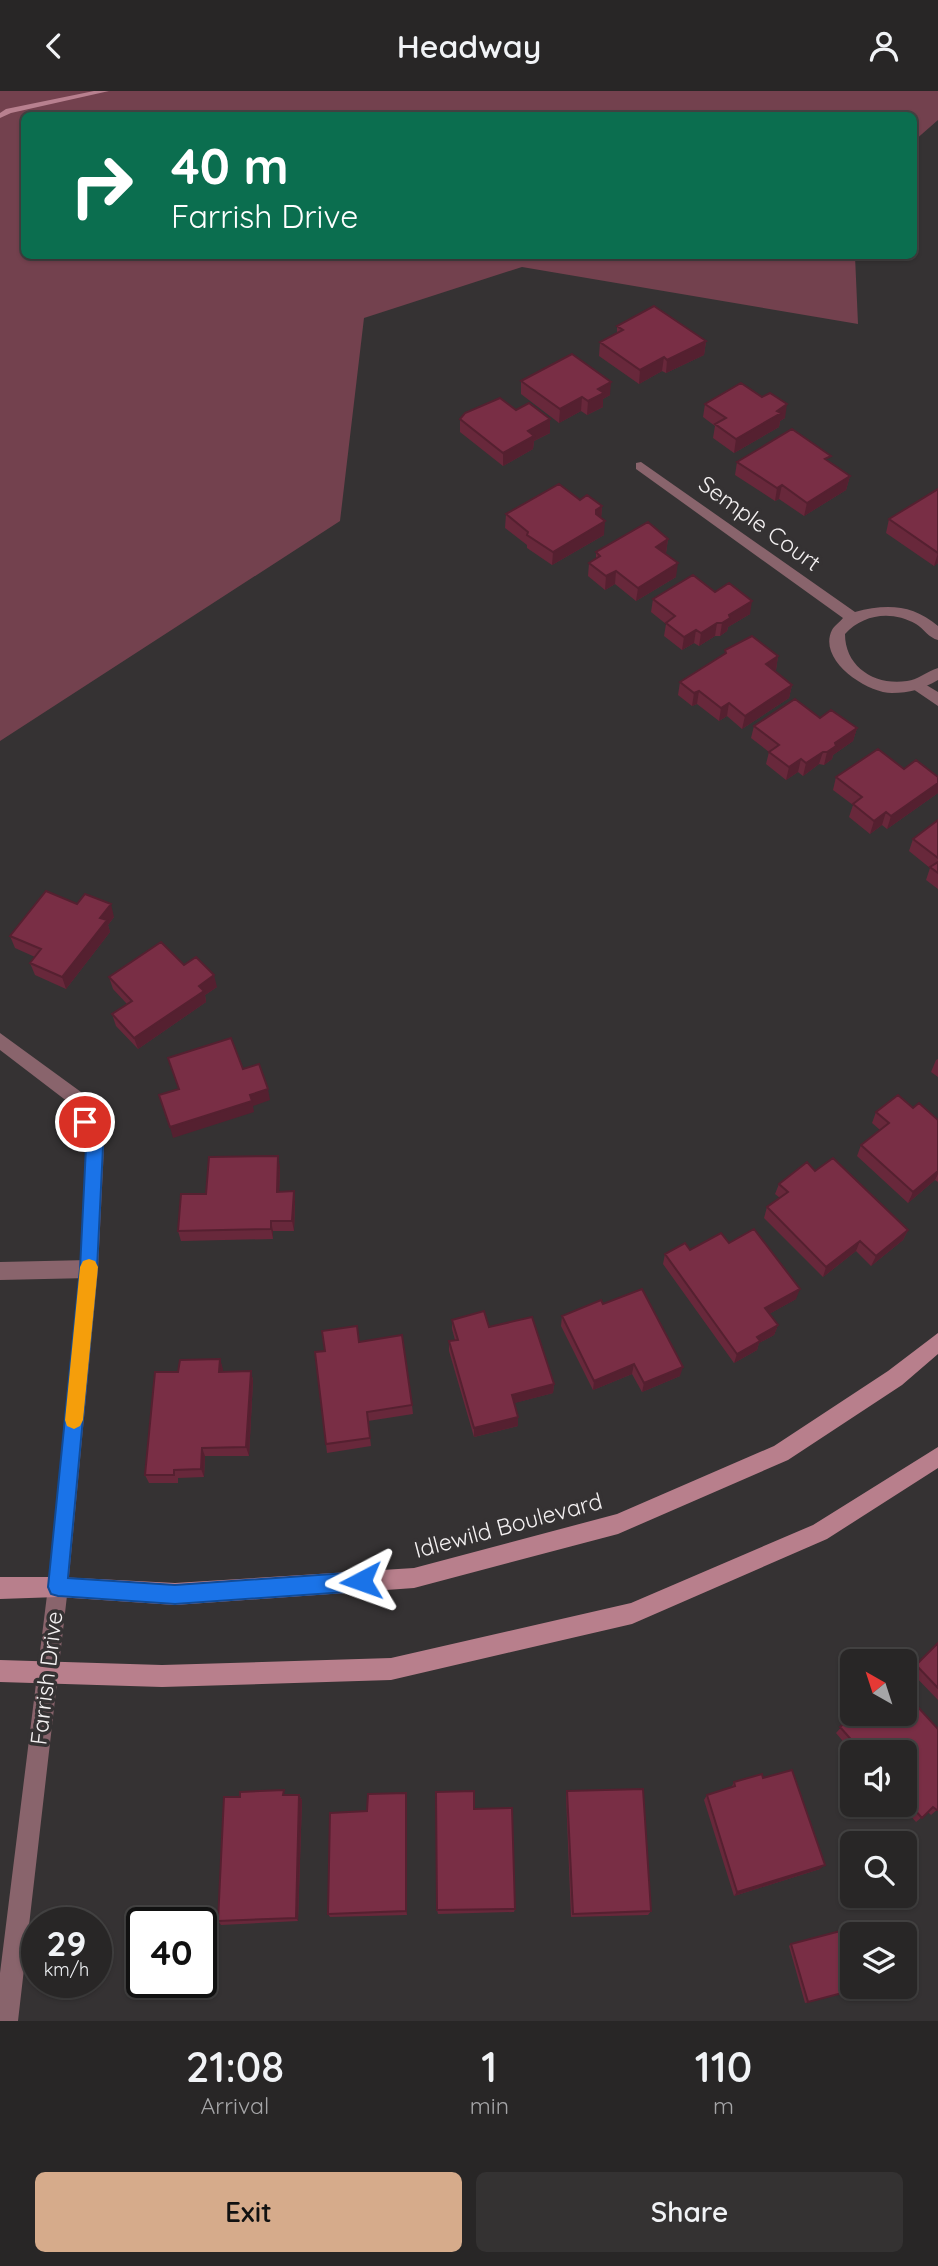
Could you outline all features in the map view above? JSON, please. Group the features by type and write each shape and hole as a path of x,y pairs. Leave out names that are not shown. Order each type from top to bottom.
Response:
{"street":[{"name":"Semple Court","path":"641,466 853,618"},
{"path":"938,635 918,619 902,613 868,613 853,618 837,637 837,650 847,667 866,681 883,687 918,685 938,673"},
{"path":"918,685 938,700"},
{"name":"Farrish Drive","path":"0,1040 75,1097 95,1147 89,1269 58,1587 6,2021"},
{"path":"0,1271 89,1269"},
{"name":"Idlewild Boulevard","path":"0,1588 58,1587 175,1594 414,1578 618,1524 781,1453 895,1378 938,1342"},
{"path":"0,1671 162,1676 391,1669 632,1613 820,1532 938,1457"}],"shaded area":[{"path":"0,91 938,91 938,120 917,138 917,112 21,112 21,259 855,259 858,324 522,267 364,318 340,521 0,741"}],"building":[{"path":"654,306 706,341 667,360 664,357 640,370 600,342 623,330 617,326"},
{"path":"572,354 611,382 598,389 604,393 588,401 582,397 560,409 521,381"},
{"path":"741,383 762,397 770,393 787,404 777,411 781,413 736,439 715,424 726,418 705,404"},
{"path":"500,398 516,410 529,403 550,419 528,431 534,436 503,453 460,419 465,413"},
{"path":"792,429 831,456 825,459 850,476 807,503 782,485 777,488 737,462"},
{"path":"559,484 580,500 587,495 602,506 596,510 596,514 605,521 553,552 527,535 528,532 506,514"},
{"path":"938,489 938,553 889,519"},
{"path":"648,522 668,539 656,547 678,563 638,588 616,571 606,576 589,563 600,556 596,552"},
{"path":"693,575 715,592 729,583 752,601 729,615 730,618 722,623 717,623 701,633 696,630 684,637 666,623 675,616 653,599"},
{"path":"752,636 778,656 766,664 792,685 745,716 729,703 721,708 699,691 694,693 680,682 726,653 725,650"},
{"path":"795,699 820,718 831,710 857,728 827,752 806,763 801,759 789,767 769,752 779,745 754,726"},
{"path":"878,749 904,769 916,760 938,777 938,783 891,816 886,812 874,821 853,804 862,797 836,777"},
{"path":"938,820 938,858 913,839"},
{"path":"938,862 938,873 930,867"},
{"path":"46,891 77,904 85,894 111,904 100,918 107,920 62,977 30,963 41,949 10,936"},
{"path":"161,942 184,965 196,957 214,975 199,986 204,991 134,1038 112,1014 132,1001 109,977"},
{"path":"231,1038 243,1069 259,1064 268,1089 250,1095 252,1101 170,1127 159,1095 179,1089 168,1058"},
{"path":"898,1095 913,1108 919,1103 938,1120 938,1171 913,1192 861,1145 889,1123 876,1112"},
{"path":"278,1156 277,1192 294,1191 292,1221 271,1221 271,1229 178,1231 181,1194 206,1194 209,1157"},
{"path":"833,1158 908,1230 876,1256 860,1241 826,1267 767,1207 788,1192 779,1184 807,1162 815,1171"},
{"path":"754,1229 800,1289 765,1308 778,1325 757,1337 760,1341 737,1354 665,1254 685,1243 690,1250 721,1233 729,1243"},
{"path":"642,1289 683,1367 644,1383 634,1364 594,1381 562,1316 601,1300 603,1304"},
{"path":"484,1311 489,1327 532,1317 554,1384 512,1395 518,1417 474,1428 449,1341 458,1340 452,1320"},
{"path":"357,1326 359,1342 402,1335 412,1405 367,1412 370,1438 326,1444 315,1352 325,1351 322,1331"},
{"path":"220,1359 219,1372 251,1371 246,1447 202,1448 201,1469 174,1470 174,1475 145,1475 155,1372 178,1372 180,1360"},
{"path":"938,1643 938,1688 917,1666"},
{"path":"917,1706 938,1729 938,1809 933,1807 922,1818 917,1812 917,1740 851,1740 840,1727 917,1726"},
{"path":"792,1770 825,1865 737,1892 707,1795 735,1786 734,1782 762,1774 763,1778"},
{"path":"643,1789 651,1911 573,1914 567,1791"},
{"path":"284,1790 283,1795 299,1795 296,1918 218,1921 224,1797 240,1797 240,1792"},
{"path":"474,1791 474,1809 512,1808 515,1909 437,1910 436,1792"},
{"path":"406,1793 406,1911 328,1914 330,1813 367,1811 368,1794"},
{"path":"840,1931 840,1994 808,2002 791,1944"}],"waterway":[{"path":"0,116 9,111 105,91"}],"slow traffic":[{"path":"74,1420 89,1267"}],"route":[{"path":"85,1122 95,1147 89,1269 58,1587 175,1594 361,1581"}]}
